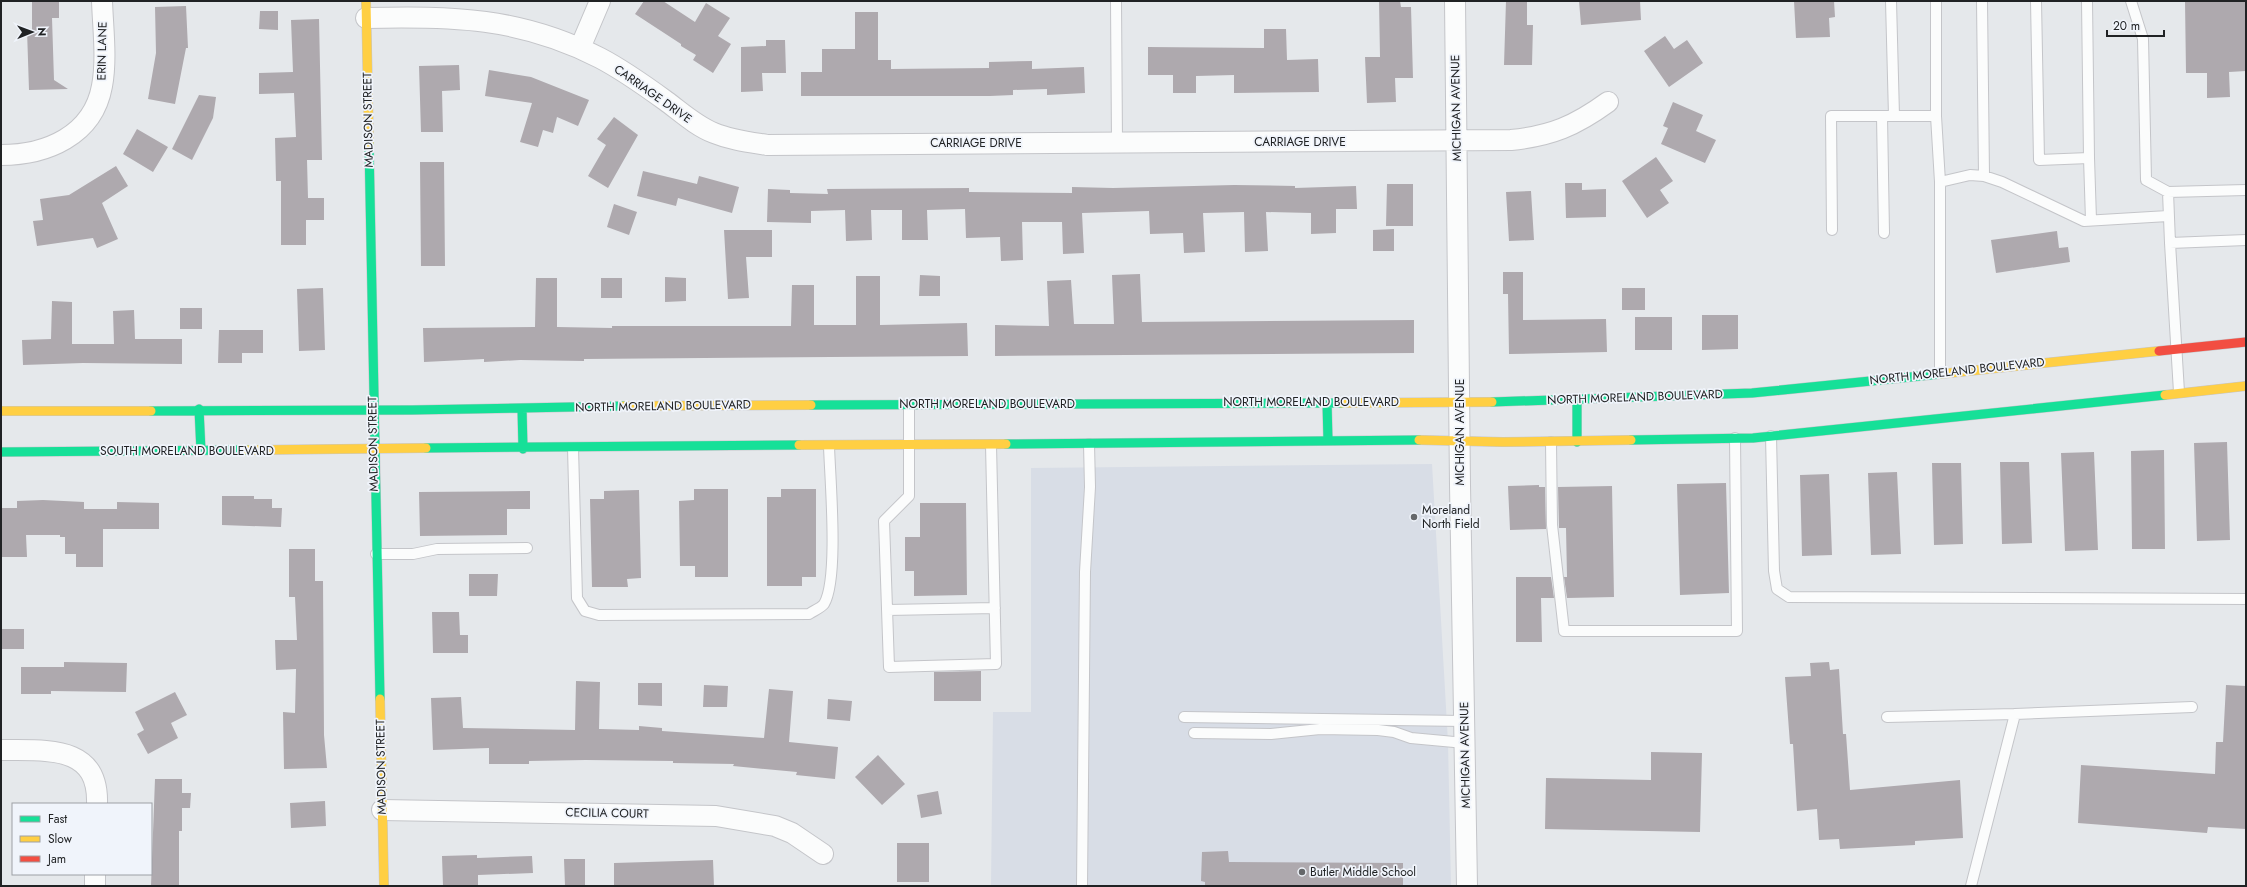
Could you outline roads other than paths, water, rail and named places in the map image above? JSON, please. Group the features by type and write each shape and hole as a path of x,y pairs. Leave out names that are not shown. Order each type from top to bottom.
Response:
{"street":[{"name":"ERIN LANE","path":"1,155 36,153 60,144 76,132 94,109 102,87 104,62 102,1"},
{"path":"580,48 600,1"},
{"name":"MICHIGAN AVENUE","path":"1455,1 1467,886"},
{"name":"CARRIAGE DRIVE","path":"366,10 433,17 482,20 522,28 580,48 636,79 696,124 712,132 737,141 767,145 1457,141 1533,138 1573,126 1608,102"},
{"name":"MADISON STREET","path":"366,10 372,410 384,886"},
{"name":"NORTH MORELAND BOULEVARD","path":"372,410 909,404 1577,400 1752,393 2246,342"},
{"path":"374,450 1460,440 1577,442 1735,438 1771,436 2246,386"},
{"path":"1577,400 1577,442"},
{"path":"1327,402 1328,441"},
{"path":"522,408 523,449"},
{"path":"199,410 201,451"},
{"path":"1,411 372,410"},
{"name":"SOUTH MORELAND BOULEVARD","path":"1,452 374,450"},
{"path":"1,750 57,751 71,755 87,767 92,775 97,794 97,803"},
{"name":"CECILIA COURT","path":"382,810 716,816 775,826 792,833 823,854"},
{"path":"95,875 95,886"}],"lane":[{"path":"1116,1 1117,143"},
{"path":"1890,1 1894,116"},
{"path":"1936,1 1936,116 1940,182 1940,373"},
{"path":"1982,1 1984,176"},
{"path":"2036,1 2039,160 2089,158"},
{"path":"2087,1 2091,220"},
{"path":"2131,1 2143,39 2146,180 2168,192 2246,190"},
{"path":"1832,230 1831,116 1936,116"},
{"path":"1882,116 1884,233"},
{"path":"1940,182 1970,175 1984,176 2002,182 2084,221 2168,216"},
{"path":"2168,192 2168,216 2179,392"},
{"path":"2170,243 2246,240"},
{"path":"909,404 909,496 884,521 889,667 996,664 992,445"},
{"path":"1771,436 1774,570 1777,589 1789,597 2246,599"},
{"path":"1551,442 1552,525 1564,630 1737,630 1735,438"},
{"path":"1082,886 1085,572 1090,488 1090,444"},
{"path":"573,448 577,598 585,611 599,615 809,614 823,606 829,592 832,570 829,446"},
{"path":"376,554 413,554 438,549 527,548"},
{"path":"887,610 995,608"},
{"path":"1887,717 2192,707"},
{"path":"1971,886 2015,714"},
{"path":"1184,717 1464,721"},
{"path":"1194,733 1271,734 1320,729 1378,730 1394,732 1411,738 1465,743"}],"place":[{"name":"Moreland North Field","path":"1414,517"},
{"name":"Butler Middle School","path":"1302,872"}]}
